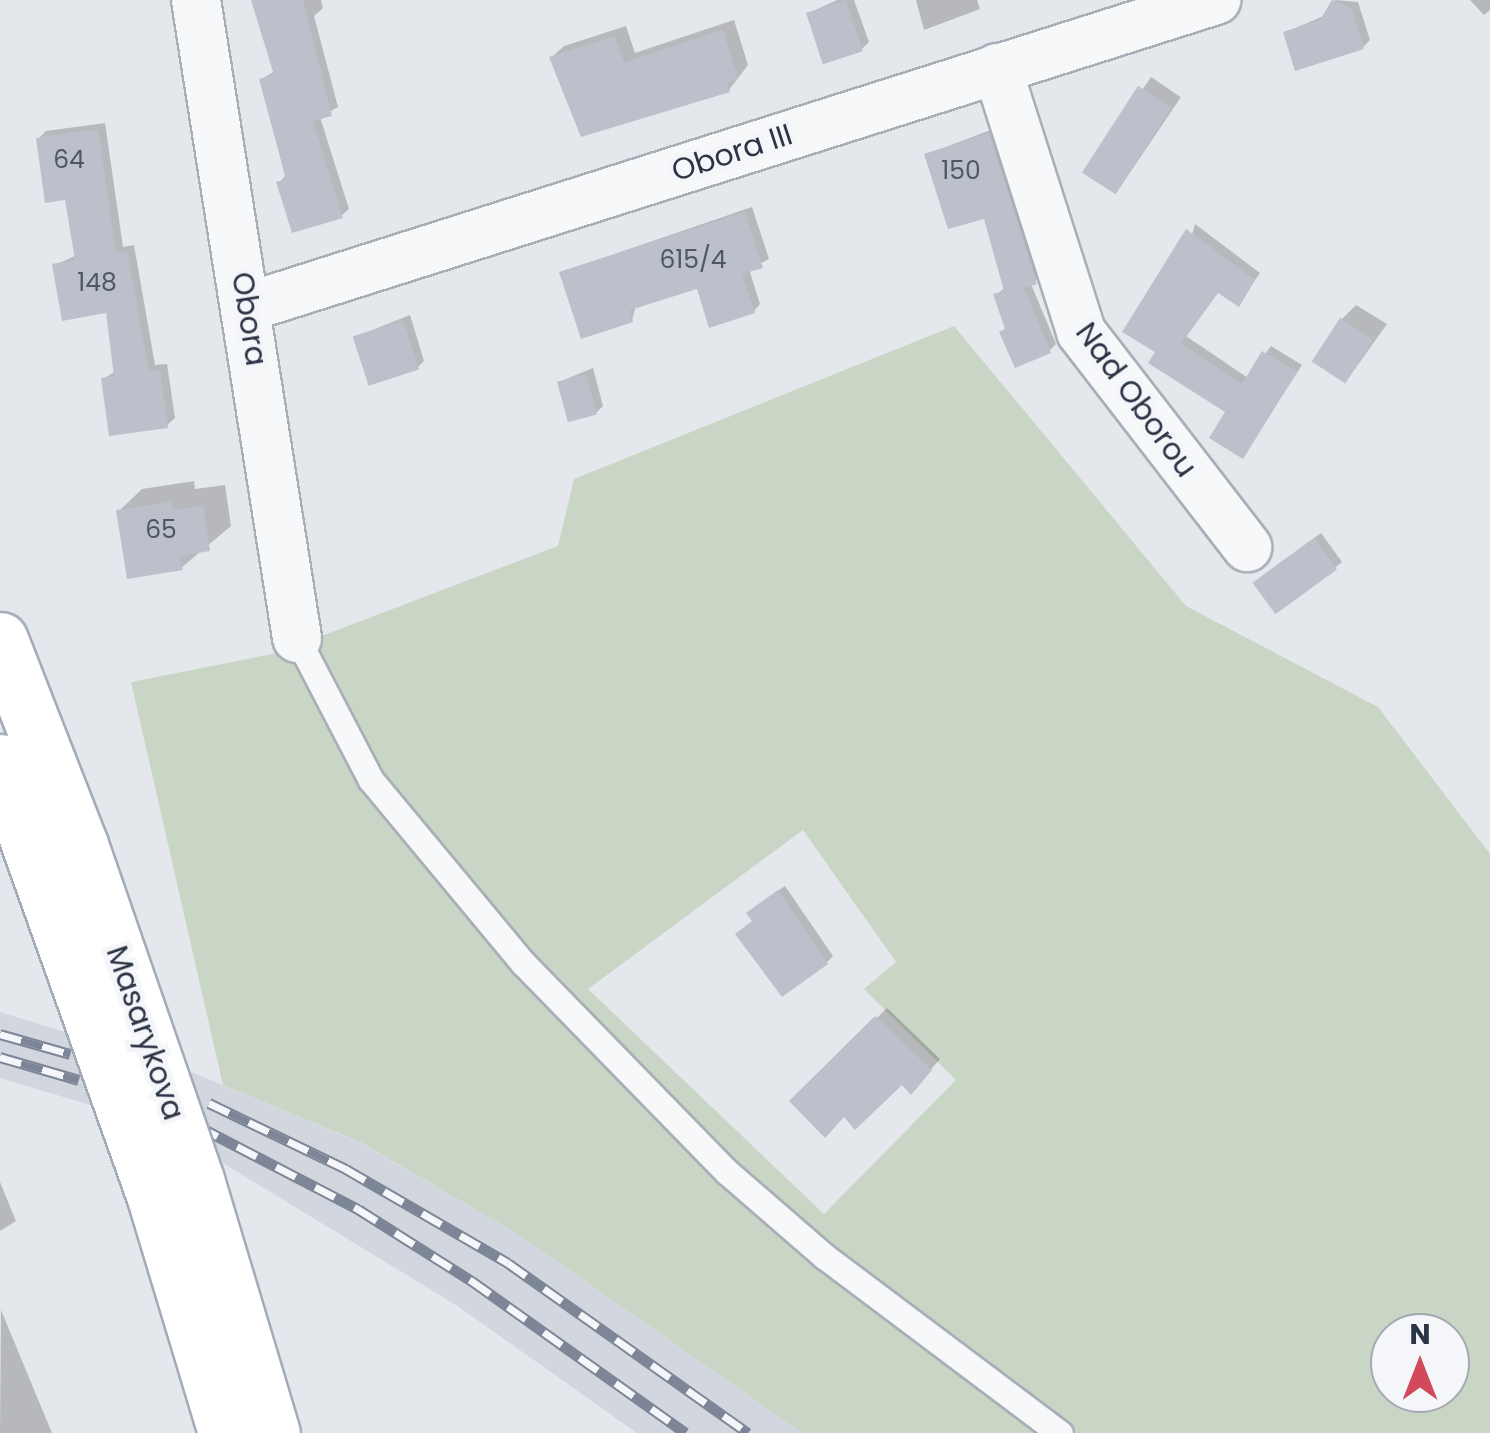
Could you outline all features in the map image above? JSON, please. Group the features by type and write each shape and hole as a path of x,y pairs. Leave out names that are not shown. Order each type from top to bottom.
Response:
{"main road":[{"name":"Masarykova","path":"0,640 184,1142 272,1433"},
{"name":"Masarykova","path":"0,762 154,1194 226,1433"}],"street":[{"name":"Obora","path":"196,0 248,307 297,638"},
{"name":"Obora III","path":"248,307 1216,0"},
{"name":"Nad Oborou","path":"997,68 1081,332 1248,547"}],"lane":[{"path":"297,638 371,780 523,963 726,1172 824,1256 1060,1433"}],"shaded area":[{"path":"0,1012 177,1066 359,1142 524,1238 802,1433 637,1433 456,1305 203,1151 110,1111 0,1078"}],"green space":[{"path":"954,326 1186,606 1378,707 1490,854 1490,1433 802,1433 524,1238 360,1142 223,1085 131,682 277,653 558,546 574,479","holes":["803,830 896,962 864,989 956,1080 824,1214 588,989"]}],"building":[{"path":"251,0 303,0 332,116 313,121 343,218 292,233 276,182 286,179 259,79 274,75"},
{"path":"846,0 863,51 823,64 806,13"},
{"path":"1332,0 1352,8 1364,49 1295,71 1283,32 1320,20"},
{"path":"723,30 738,79 727,83 730,92 581,137 549,57 615,36 624,63"},
{"path":"1138,86 1172,108 1115,194 1082,172"},
{"path":"98,129 116,253 127,251 149,371 160,370 168,428 109,436 101,378 114,376 106,313 62,321 52,264 75,260 65,200 45,203 36,138"},
{"path":"989,133 1037,284 1024,288 1051,353 1015,368 999,332 1005,329 993,294 1004,291 984,219 948,229 924,154"},
{"path":"745,212 763,268 742,274 755,313 709,328 697,289 630,310 633,322 581,339 559,272"},
{"path":"1186,229 1255,280 1239,307 1218,293 1181,344 1242,384 1262,351 1297,372 1243,459 1209,438 1225,412 1148,363 1155,352 1122,332"},
{"path":"1340,318 1374,340 1345,383 1312,362"},
{"path":"403,320 419,369 369,386 353,336"},
{"path":"586,374 597,415 568,422 557,382"},
{"path":"172,502 173,510 203,506 210,551 180,556 183,570 127,579 116,510"},
{"path":"1314,538 1337,570 1275,614 1253,583"},
{"path":"778,890 828,964 782,997 735,934 752,921 746,913"},
{"path":"875,1016 932,1070 911,1095 902,1085 855,1130 844,1117 825,1138 789,1101"}],"railway":[{"path":"0,1034 70,1054"},
{"path":"0,1057 79,1080"},
{"path":"209,1103 346,1169 508,1263 748,1433"},
{"path":"198,1126 358,1209 472,1281 686,1433"}]}
